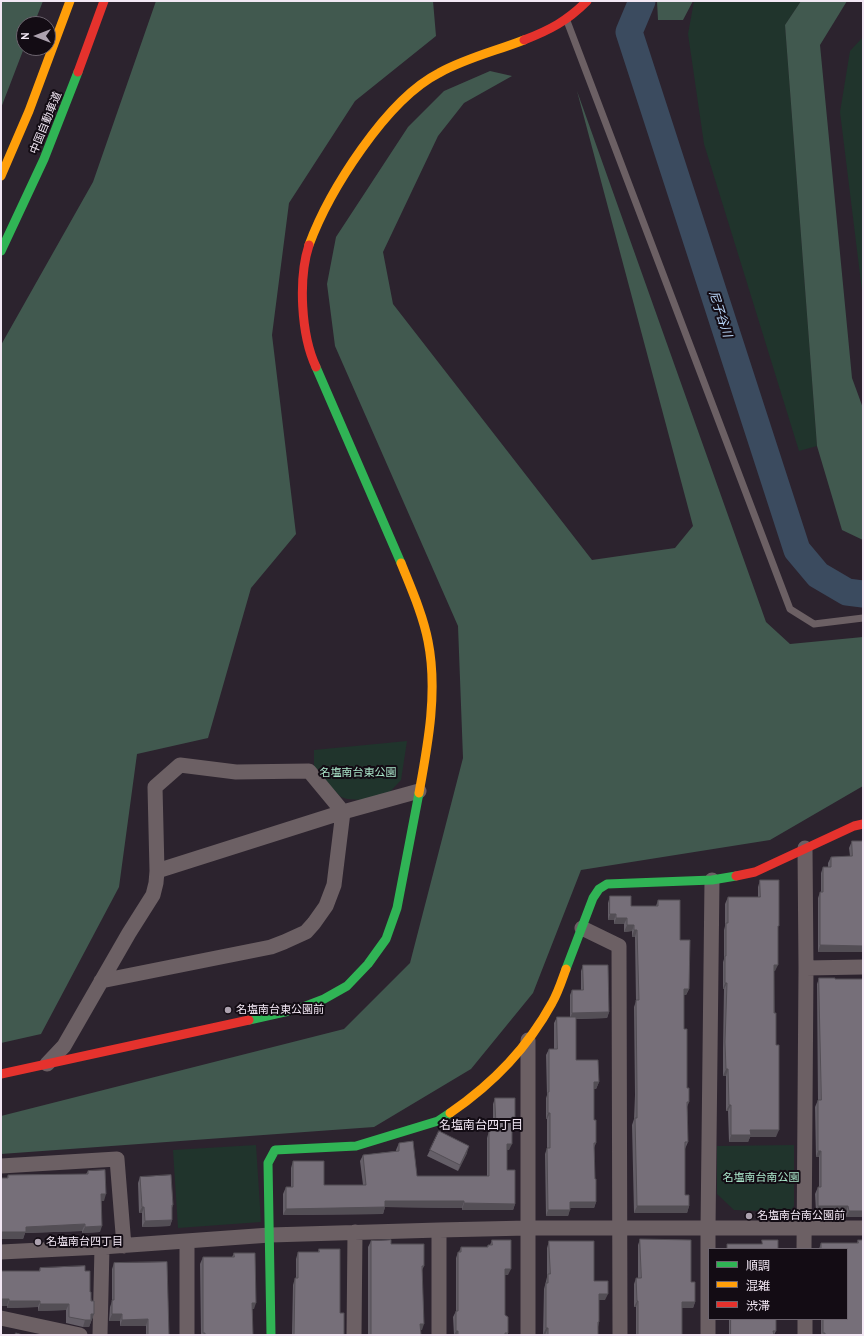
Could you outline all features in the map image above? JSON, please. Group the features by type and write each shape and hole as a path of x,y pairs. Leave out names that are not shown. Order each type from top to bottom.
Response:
{"main road":[{"name":"中国自動車道","path":"1,176 47,65 70,1"},
{"name":"中国自動車道","path":"1,251 42,164 78,76 104,1"},
{"path":"1,1074 298,1009 324,999 347,986 368,964 386,939 397,908 419,791 432,705 431,668 428,641 419,610 400,560 312,359 306,328 302,294 305,259 318,223 350,165 374,132 395,108 416,89 438,73 487,53 539,35 567,20 587,1"},
{"path":"271,1335 268,1163 275,1150 356,1146 438,1121 466,1102 495,1077 528,1040 552,1003 567,968 593,898 599,889 608,884 712,880 754,872 854,826 863,824"}],"street":[{"path":"47,1064 64,1046 101,981 129,933 153,895 157,871 155,787 180,765 236,772 309,771 343,812 333,889 326,906 306,932 271,947 101,981"},
{"path":"157,871 343,812 419,791"},
{"path":"804,1248 806,968 805,848"},
{"path":"708,1335 712,880"},
{"path":"582,928 619,946 620,1335"},
{"path":"806,968 863,967"},
{"path":"528,1040 528,1335"},
{"path":"1,1166 117,1159 124,1246"},
{"path":"1,1252 124,1246 270,1235 355,1232 528,1228 863,1228"},
{"path":"439,1230 439,1335"},
{"path":"354,1335 355,1232"},
{"path":"187,1241 187,1335"},
{"path":"100,1335 102,1247"},
{"path":"1,1318 80,1335"},
{"path":"805,1320 805,1335"}],"lane":[{"path":"567,20 790,609 814,624 863,618"}],"green space":[{"path":"1,1 43,1 37,16 16,16 16,56 21,56 1,108"},
{"path":"156,1 433,1 436,36 355,101 289,203 272,335 296,534 251,588 208,738 137,754 119,887 41,1034 1,1043 1,345 93,182"},
{"path":"657,1 693,1 683,20 658,20"},
{"path":"694,1 801,1 785,25 817,446 799,451 704,144 688,34"},
{"path":"801,1 847,1 820,45 852,378 863,408 863,540 842,530 817,446 785,25"},
{"path":"863,37 863,299 840,112 850,51"},
{"path":"490,71 512,76 464,103 438,136 383,252 393,304 592,560 675,548 693,526 577,91 766,622 790,644 863,637 863,786 770,840 581,870 533,993 471,1069 374,1127 1,1154 1,1116 344,1029 410,963 463,758 458,626 335,346 327,284 336,237 408,127 444,91"},
{"name":"名塩南台東公園","path":"407,741 401,780 389,793 363,800 347,799 341,797 314,770 314,750"},
{"path":"256,1145 261,1222 178,1228 173,1150"},
{"name":"名塩南台南公園","path":"794,1145 794,1206 789,1212 734,1210 717,1194 717,1146"}],"building":[{"path":"852,841 863,841 863,946 820,945 820,892 823,892 823,867 831,867 831,857 852,856"},
{"path":"760,880 779,880 778,965 774,965 774,1013 776,1013 776,1045 779,1045 779,1130 750,1130 751,1135 731,1135 731,1105 729,1105 728,1069 726,1069 725,1042 727,983 725,983 725,956 726,923 728,923 728,897 760,897"},
{"path":"610,896 631,896 631,906 658,906 658,900 680,900 680,940 690,940 689,989 684,989 684,1029 687,1029 687,1088 689,1088 689,1102 687,1102 688,1142 685,1142 685,1195 689,1195 689,1206 637,1206 635,1118 637,1118 636,1000 639,1000 637,930 634,930 634,925 627,925 627,918 616,918 616,914 610,914"},
{"path":"583,965 608,965 609,1012 572,1013 572,990 583,990"},
{"path":"819,978 863,979 863,1211 849,1211 848,1206 818,1206 818,1187 821,1187 821,1151 818,1151 818,1100 821,1100"},
{"path":"557,1017 576,1017 576,1060 598,1060 599,1082 594,1082 594,1120 596,1120 596,1143 594,1143 596,1202 570,1202 570,1210 548,1210 547,1148 550,1148 550,1113 548,1113 549,1049 557,1049"},
{"path":"495,1098 515,1098 515,1117 512,1117 512,1144 507,1144 507,1170 515,1170 515,1204 464,1203 464,1201 385,1201 385,1207 286,1209 286,1187 293,1187 293,1161 324,1161 324,1185 366,1185 363,1155 399,1151 399,1143 413,1141 417,1176 489,1176 489,1131 496,1131"},
{"path":"439,1131 469,1146 460,1165 430,1150"},
{"path":"105,1170 106,1194 101,1194 102,1226 85,1227 85,1224 26,1227 26,1232 1,1232 1,1178 8,1178 8,1175 88,1174 88,1171"},
{"path":"171,1175 173,1205 172,1220 145,1221 144,1207 142,1207 140,1177"},
{"path":"640,1239 691,1240 691,1282 695,1282 695,1302 682,1302 682,1335 638,1335 636,1278 641,1278"},
{"path":"391,1240 391,1244 424,1244 424,1266 422,1266 424,1324 420,1324 421,1335 371,1335 371,1241"},
{"path":"492,1240 511,1240 511,1269 505,1269 505,1315 508,1317 508,1333 505,1333 505,1335 458,1335 458,1331 456,1331 456,1311 458,1311 458,1252 461,1252 461,1247 488,1247 488,1245 492,1245"},
{"path":"762,1240 778,1240 778,1248 727,1248 727,1244 762,1244"},
{"path":"858,1240 863,1240 863,1335 825,1335 825,1333 823,1333 823,1320 848,1320 848,1248 821,1248 821,1243 858,1243"},
{"path":"549,1241 594,1241 594,1281 608,1281 608,1294 599,1294 598,1335 548,1335 548,1328 546,1328 546,1283 548,1283 548,1274 550,1274"},
{"path":"319,1249 340,1249 340,1313 344,1313 344,1335 294,1335 295,1278 298,1278 298,1252 319,1252"},
{"path":"234,1253 255,1253 256,1303 252,1303 253,1335 205,1335 205,1333 203,1333 203,1257 234,1257"},
{"path":"167,1262 169,1335 148,1335 148,1319 122,1320 122,1314 112,1314 112,1300 114,1300 114,1263"},
{"path":"85,1266 85,1271 90,1271 91,1301 94,1301 94,1314 91,1314 91,1320 69,1317 69,1304 40,1304 40,1301 9,1301 9,1299 1,1299 1,1271 40,1271 40,1268"},
{"path":"731,1320 776,1320 776,1331 773,1331 774,1335 731,1335"}],"waterway":[{"name":"尼子谷川","path":"642,1 629,32 797,550 818,575 847,592 863,594"}],"traffic: fast":[{"path":"1,251 44,159 78,72"},
{"path":"316,367 401,563"},
{"path":"249,1020 298,1009 324,999 347,986 368,964 386,939 397,908 419,793"},
{"path":"566,969 593,898 599,889 607,884 712,880 736,876"},
{"path":"271,1335 268,1163 275,1150 356,1146 438,1121 450,1113"}],"traffic: slow":[{"path":"1,176 29,111 70,1"},
{"path":"309,245 330,199 345,174 380,125 399,104 419,86 439,73 470,59 524,40"},
{"path":"401,563 423,621 431,660 431,717 419,793"},
{"path":"450,1113 480,1090 520,1050 532,1035 552,1003 566,969"}],"traffic: jam":[{"path":"78,72 104,1"},
{"path":"524,40 558,24 587,1"},
{"path":"309,245 303,274 302,290 304,323 311,354 316,367"},
{"path":"736,876 755,872 854,826 863,824"},
{"path":"1,1074 249,1020"}],"place":[{"name":"名塩南台東公園前","path":"228,1010"},
{"name":"名塩南台南公園前","path":"749,1216"},
{"name":"名塩南台四丁目","path":"38,1242"}],"district":[{"name":"名塩南台四丁目","path":"481,1126"}]}
